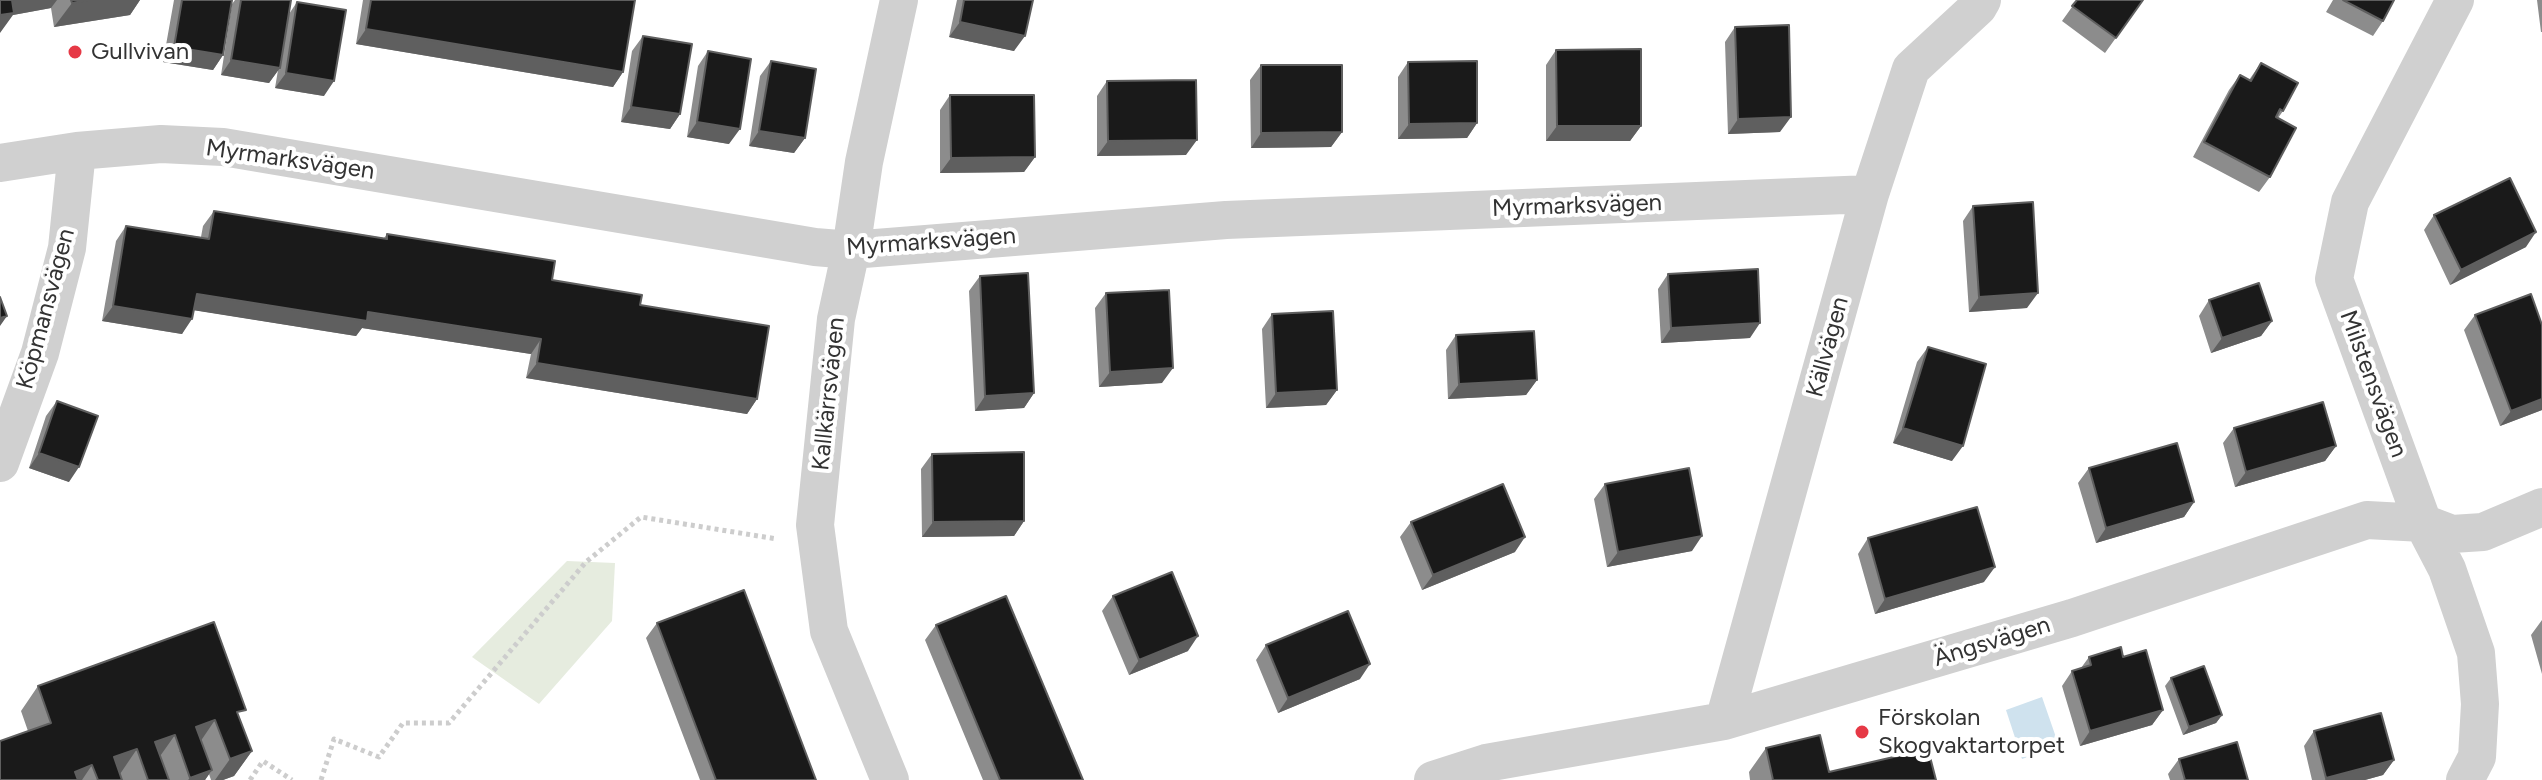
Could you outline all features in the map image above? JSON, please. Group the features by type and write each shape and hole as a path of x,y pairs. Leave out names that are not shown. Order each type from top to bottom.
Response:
{"street":[{"name":"Kallkärrsvägen","path":"890,780 829,631 815,525 836,319 851,250 864,162 899,0"},
{"name":"Källvägen","path":"1724,721 1870,194 1911,69 1982,0"},
{"name":"Milstensvägen","path":"2455,0 2350,202 2334,279 2423,523 2447,569 2476,653 2480,704 2477,757 2465,780"},
{"name":"Myrmarksvägen","path":"0,163 77,151 161,144 223,147 815,247 851,250 1226,220 1870,194"},
{"name":"Köpmansvägen","path":"0,463 40,353 67,248 77,151"},
{"name":"Ängsvägen","path":"1433,780 1486,763 1562,765 1724,721 2072,618 2367,520 2423,523 2452,534 2483,532 2542,507"}],"path":[{"path":"321,780 334,739 379,757 403,723 449,723 586,562 641,517 818,545"},
{"path":"250,780 263,761 292,780"}],"shaded area":[{"path":"567,561 615,563 612,621 539,704 472,657"}],"water":[{"path":"2042,697 2059,746 2022,759 2006,710"}],"building":[{"path":"0,0 12,0 14,13 0,15"},
{"path":"182,0 232,0 223,55 174,47"},
{"path":"241,0 291,0 280,68 231,60"},
{"path":"371,0 635,0 623,72 366,29"},
{"path":"964,0 1033,0 1025,36 960,22"},
{"path":"2077,0 2143,0 2116,38 2072,6"},
{"path":"2343,0 2394,0 2383,21"},
{"path":"297,2 346,10 334,81 286,73"},
{"path":"1789,25 1791,117 1738,119 1735,27"},
{"path":"643,36 692,44 680,114 631,107"},
{"path":"1641,49 1641,126 1557,126 1556,50"},
{"path":"708,51 751,59 740,129 697,122"},
{"path":"771,61 816,69 805,138 759,131"},
{"path":"1477,61 1477,123 1409,124 1408,62"},
{"path":"2261,63 2298,83 2283,111 2280,109 2276,117 2296,128 2270,177 2204,142 2240,75 2251,81"},
{"path":"1261,65 1342,65 1342,132 1261,133"},
{"path":"1196,80 1197,140 1108,141 1107,81"},
{"path":"950,95 1034,95 1035,157 951,158"},
{"path":"2510,178 2536,232 2461,270 2434,215"},
{"path":"2033,202 2038,293 1979,297 1973,206"},
{"path":"214,211 387,239 387,234 555,261 552,280 642,295 640,305 769,326 757,399 537,363 541,339 368,312 367,321 197,294 192,319 113,306 126,226 209,239"},
{"path":"1758,269 1760,323 1671,328 1668,274"},
{"path":"1028,273 1034,393 985,396 980,276"},
{"path":"2259,283 2272,321 2222,338 2209,300"},
{"path":"1169,290 1173,368 1110,372 1106,293"},
{"path":"2531,294 2542,325 2542,399 2511,411 2475,315"},
{"path":"0,297 7,316 0,318"},
{"path":"1333,311 1337,390 1276,393 1272,314"},
{"path":"1534,331 1537,380 1459,384 1456,335"},
{"path":"1928,347 1986,364 1963,446 1903,428"},
{"path":"57,401 98,416 79,467 39,453"},
{"path":"2323,402 2336,446 2246,472 2234,428"},
{"path":"2177,443 2194,502 2106,528 2089,468"},
{"path":"1024,452 1024,521 933,522 932,454"},
{"path":"1689,468 1702,536 1618,552 1605,484"},
{"path":"1503,484 1525,537 1433,575 1411,522"},
{"path":"1977,507 1995,567 1885,599 1868,538"},
{"path":"1172,572 1198,636 1139,660 1113,596"},
{"path":"744,590 816,780 716,780 657,623"},
{"path":"1006,596 1083,780 1000,780 936,625"},
{"path":"1348,611 1370,664 1288,698 1266,645"},
{"path":"214,622 246,710 237,712 252,751 230,759 215,720 196,727 212,770 190,778 175,735 155,742 169,780 148,780 137,749 114,757 122,780 98,780 92,765 75,772 78,780 0,780 0,741 51,723 38,686"},
{"path":"2121,647 2123,657 2146,650 2163,710 2090,731 2072,671 2091,665 2089,657"},
{"path":"2204,666 2222,715 2189,727 2171,678"},
{"path":"2381,713 2394,760 2326,778 2314,731"},
{"path":"1820,735 1829,772 1928,749 1936,780 1773,780 1766,748"},
{"path":"2237,742 2248,780 2185,780 2179,759"}],"place":[{"name":"Gullvivan","path":"75,52"},
{"name":"Förskolan Skogvaktartorpet","path":"1862,732"}]}
